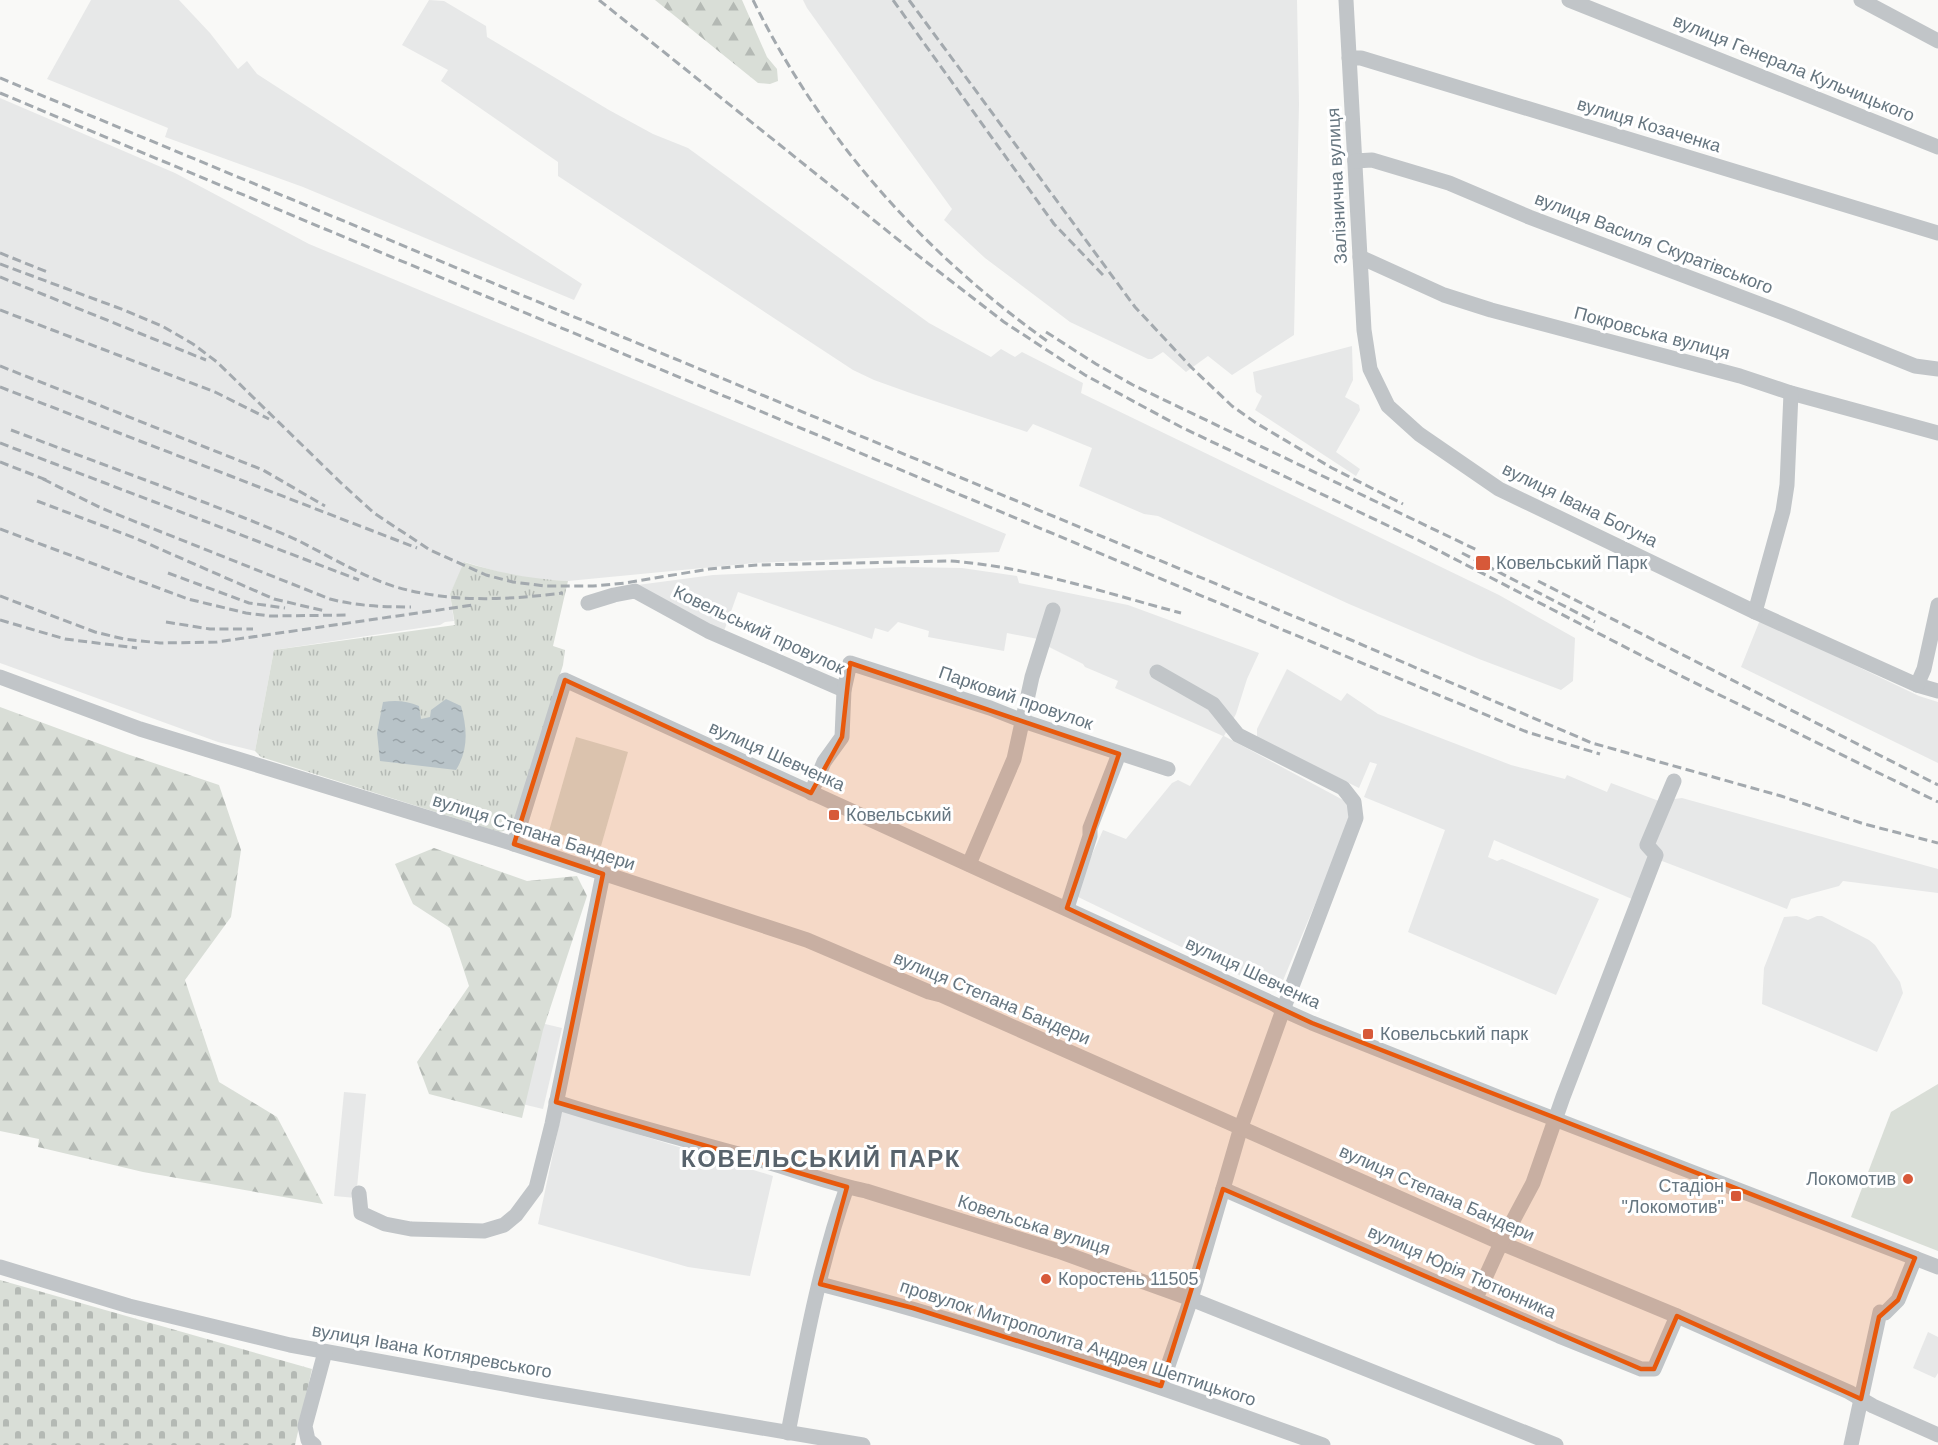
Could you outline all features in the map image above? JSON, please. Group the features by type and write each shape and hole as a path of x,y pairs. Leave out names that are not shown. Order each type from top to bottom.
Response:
{"street":[{"name":"Залізнична вулиця","path":"1346,0 1364,330 1370,369"},
{"name":"вулиця Генерала Кульчицького","path":"1569,0 1938,147"},
{"path":"1861,0 1938,41"},
{"name":"вулиця Козаченка","path":"1349,58 1361,58 1938,233"},
{"name":"вулиця Василя Скуратівського","path":"1355,161 1372,160 1449,183 1529,217 1791,316 1915,366 1938,369"},
{"name":"Покровська вулиця","path":"1360,257 1444,295 1491,310 1740,376 1791,393 1938,433"},
{"name":"вулиця Івана Богуна","path":"1370,369 1388,406 1419,434 1499,489 1755,612 1917,685 1938,691"},
{"path":"1755,612 1783,511 1787,485 1791,393"},
{"name":"Ковельський провулок","path":"588,603 635,591 717,635 844,690 842,737 824,762 811,793"},
{"path":"1917,685 1924,669 1938,605"},
{"path":"969,864 1014,759 1032,677 1053,610"},
{"name":"Парковий провулок","path":"844,690 850,663 1168,769"},
{"path":"1157,672 1213,704 1238,735 1343,788 1354,802 1356,818 1241,1127 1191,1299 1161,1386"},
{"name":"вулиця Степана Бандери","path":"0,677 140,729 514,844 828,948 929,992 951,999 1501,1243 1677,1316 1849,1392 1938,1435"},
{"name":"вулиця Шевченка","path":"514,844 565,680 1066,908 1283,1010 1938,1267"},
{"path":"1066,908 1090,836 1090,828 1119,754"},
{"path":"1476,1298 1501,1243 1533,1183 1656,855 1647,845 1674,781"},
{"path":"359,1193 361,1213 385,1224 411,1229 484,1231 504,1225 516,1215 536,1188 603,874"},
{"name":"Ковельська вулиця","path":"556,1102 611,1120 866,1191 1058,1251 1191,1299 1547,1443"},
{"path":"779,1436 839,1208 847,1187"},
{"name":"вулиця Юрія Тютюнника","path":"1223,1189 1559,1336 1641,1369 1654,1369 1677,1316"},
{"path":"1851,1445 1880,1312 1885,1313 1898,1300 1915,1258"},
{"name":"вулиця Івана Котляревського","path":"0,1268 129,1306 290,1345 779,1436 863,1445"},
{"name":"провулок Митрополита Андрея Шептицького","path":"820,1284 913,1308 1161,1386 1323,1445"},
{"path":"314,1445 308,1440 305,1426 325,1352"}],"highlighted area":[{"path":"850,663 1119,754 1067,908 1312,1023 1915,1258 1898,1300 1879,1317 1861,1399 1677,1316 1654,1369 1641,1369 1223,1189 1161,1386 913,1308 820,1284 847,1187 556,1102 603,874 514,844 565,680 811,793 842,737"}],"shaded area":[{"path":"91,0 179,0 210,33 238,69 247,61 257,74 582,284 574,300 303,187 165,137 168,128 47,79"},
{"path":"429,0 444,1 486,26 487,37 609,110 653,134 688,148 929,323 991,357 1001,349 1015,357 1022,352 1083,383 1081,393 1499,595 1575,638 1573,681 1561,690 1479,659 1349,604 1158,516 1144,514 1079,486 1092,448 1033,424 1027,432 913,394 853,370 558,176 558,162 441,81 448,70 402,45"},
{"path":"803,0 1297,0 1299,104 1294,335 1232,375 1208,356 1186,372 1163,352 1148,359 1070,322 985,258 944,220 952,209"},
{"path":"0,98 175,173 309,244 1006,534 999,552 755,563 568,581 534,579 502,573 465,562 450,594 454,621 274,650 255,751 218,742 0,663"},
{"path":"1352,346 1353,380 1345,397 1359,405 1360,410 1336,452 1360,469 1356,476 1255,410 1262,396 1256,392 1253,372"},
{"path":"904,567 962,568 1017,576 1019,583 1128,605 1259,653 1247,679 1236,714 1224,736 1345,801 1352,816 1279,990 1270,990 1074,895 1103,830 1126,839 1172,783 1178,780 1190,786 1223,736 1115,688 1118,681 1085,667 1038,639 1007,633 1004,651 928,637 929,631 898,622 888,632 875,628 872,639 738,592 723,634 630,586 713,575"},
{"path":"1760,620 1919,696 1938,702 1938,763 1741,667"},
{"path":"1287,669 1341,701 1347,693 1378,714 1511,765 1565,779 1567,775 1607,792 1611,783 1659,801 1682,798 1938,869 1938,893 1843,881 1839,886 1791,899 1787,909 1649,856 1632,899 1494,840 1488,857 1497,861 1502,859 1599,899 1556,995 1408,932 1445,830 1364,797 1377,764 1370,762 1359,788 1257,738 1257,729"},
{"path":"1797,916 1808,920 1822,916 1869,940 1875,945 1900,982 1903,993 1877,1052 1762,1004 1764,968 1784,917"},
{"path":"541,1023 562,1028 543,1109 522,1104"},
{"path":"344,1092 366,1094 356,1198 334,1196"},
{"path":"562,1111 773,1176 750,1276 688,1267 538,1224"},
{"path":"1928,1332 1938,1337 1938,1373 1935,1378 1913,1368"}],"green space":[{"path":"655,0 742,0 767,57 777,69 778,81 770,84 758,83"},
{"path":"464,562 516,575 568,581 553,646 565,650 563,665 514,822 508,830 499,832 261,757 255,751 274,650 455,625 450,594"},
{"path":"0,707 219,785 241,850 231,917 185,980 219,1082 277,1117 323,1204 143,1172 38,1147 39,1139 0,1131"},
{"path":"576,737 628,752 601,846 549,831"},
{"path":"434,848 527,881 577,876 587,896 543,1030 522,1118 429,1094 417,1062 469,986 450,928 413,904 395,864"},
{"name":"Локомотив","path":"1938,1084 1938,1251 1851,1217 1891,1112"},
{"path":"0,1280 312,1369 295,1445 0,1445"}],"water":[{"path":"446,699 461,706 465,722 465,746 456,770 380,761 377,733 383,702 401,701 419,706 421,719 430,717 431,710"}],"railway":[{"path":"599,0 1004,322 1085,375 1181,427 1418,540 1681,676 1938,802"},
{"path":"753,0 780,51 811,100 844,147 880,191 960,272 1050,343"},
{"path":"893,0 1054,224 1104,276"},
{"path":"909,0 1135,307 1191,367 1232,406 1256,423 1332,468 1403,504"},
{"path":"0,78 1351,640 1592,743 1781,796 1864,824 1938,843"},
{"path":"0,93 1527,732 1600,754"},
{"path":"0,253 50,273"},
{"path":"0,264 124,310 162,326 193,344 217,362 374,513 430,550 486,575 513,582 545,586 593,586 709,569 757,565 949,561 1037,574 1181,613"},
{"path":"0,277 206,360"},
{"path":"0,310 215,392 269,419"},
{"path":"1046,332 1133,385 1479,551"},
{"path":"0,366 263,470 325,506"},
{"path":"0,387 417,548"},
{"path":"11,430 256,522 297,540 358,572 396,587 438,596 479,599 563,593"},
{"path":"0,443 359,580"},
{"path":"0,462 49,481"},
{"path":"43,479 101,508 330,599 370,606 411,607"},
{"path":"37,501 135,538 274,599 325,611"},
{"path":"0,529 188,599 246,613 270,616 349,615"},
{"path":"1462,553 1595,622"},
{"path":"168,573 249,603 285,608"},
{"path":"1538,581 1938,785"},
{"path":"0,596 95,632 124,639 160,643 217,642 473,605"},
{"path":"0,620 65,639 137,648"},
{"path":"166,622 210,629 253,629"}],"place":[{"name":"Ковельський Парк","path":"1483,563"},
{"name":"Ковельський","path":"834,815"},
{"name":"Ковельський парк","path":"1368,1034"},
{"name":"Локомотив","path":"1908,1179"},
{"name":"Стадіон \"Локомотив\"","path":"1736,1196"},
{"name":"Коростень 11505","path":"1046,1279"}],"district":[{"name":"КОВЕЛЬСЬКИЙ ПАРК","path":"821,1159"}]}
